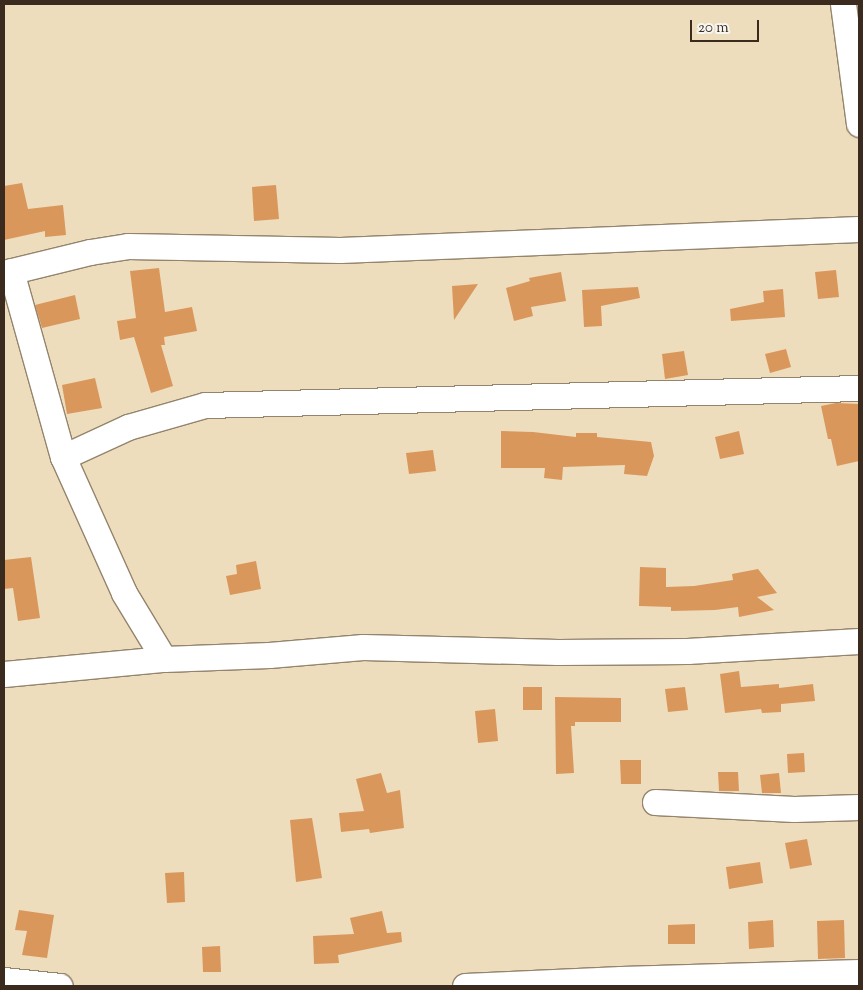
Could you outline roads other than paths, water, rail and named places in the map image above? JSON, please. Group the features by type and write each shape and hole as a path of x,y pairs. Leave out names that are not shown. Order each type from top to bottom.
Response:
{"street":[{"path":"843,4 859,124"},
{"path":"164,659 124,593 63,457 7,272 90,252 128,246 340,250 859,229"},
{"path":"63,457 128,427 205,404 859,388"},
{"path":"4,674 164,659 269,655 363,647 568,652 687,651 859,641"},
{"path":"655,802 794,809 859,807"},
{"path":"465,986 631,978 859,972"},
{"path":"4,980 60,986"}]}
